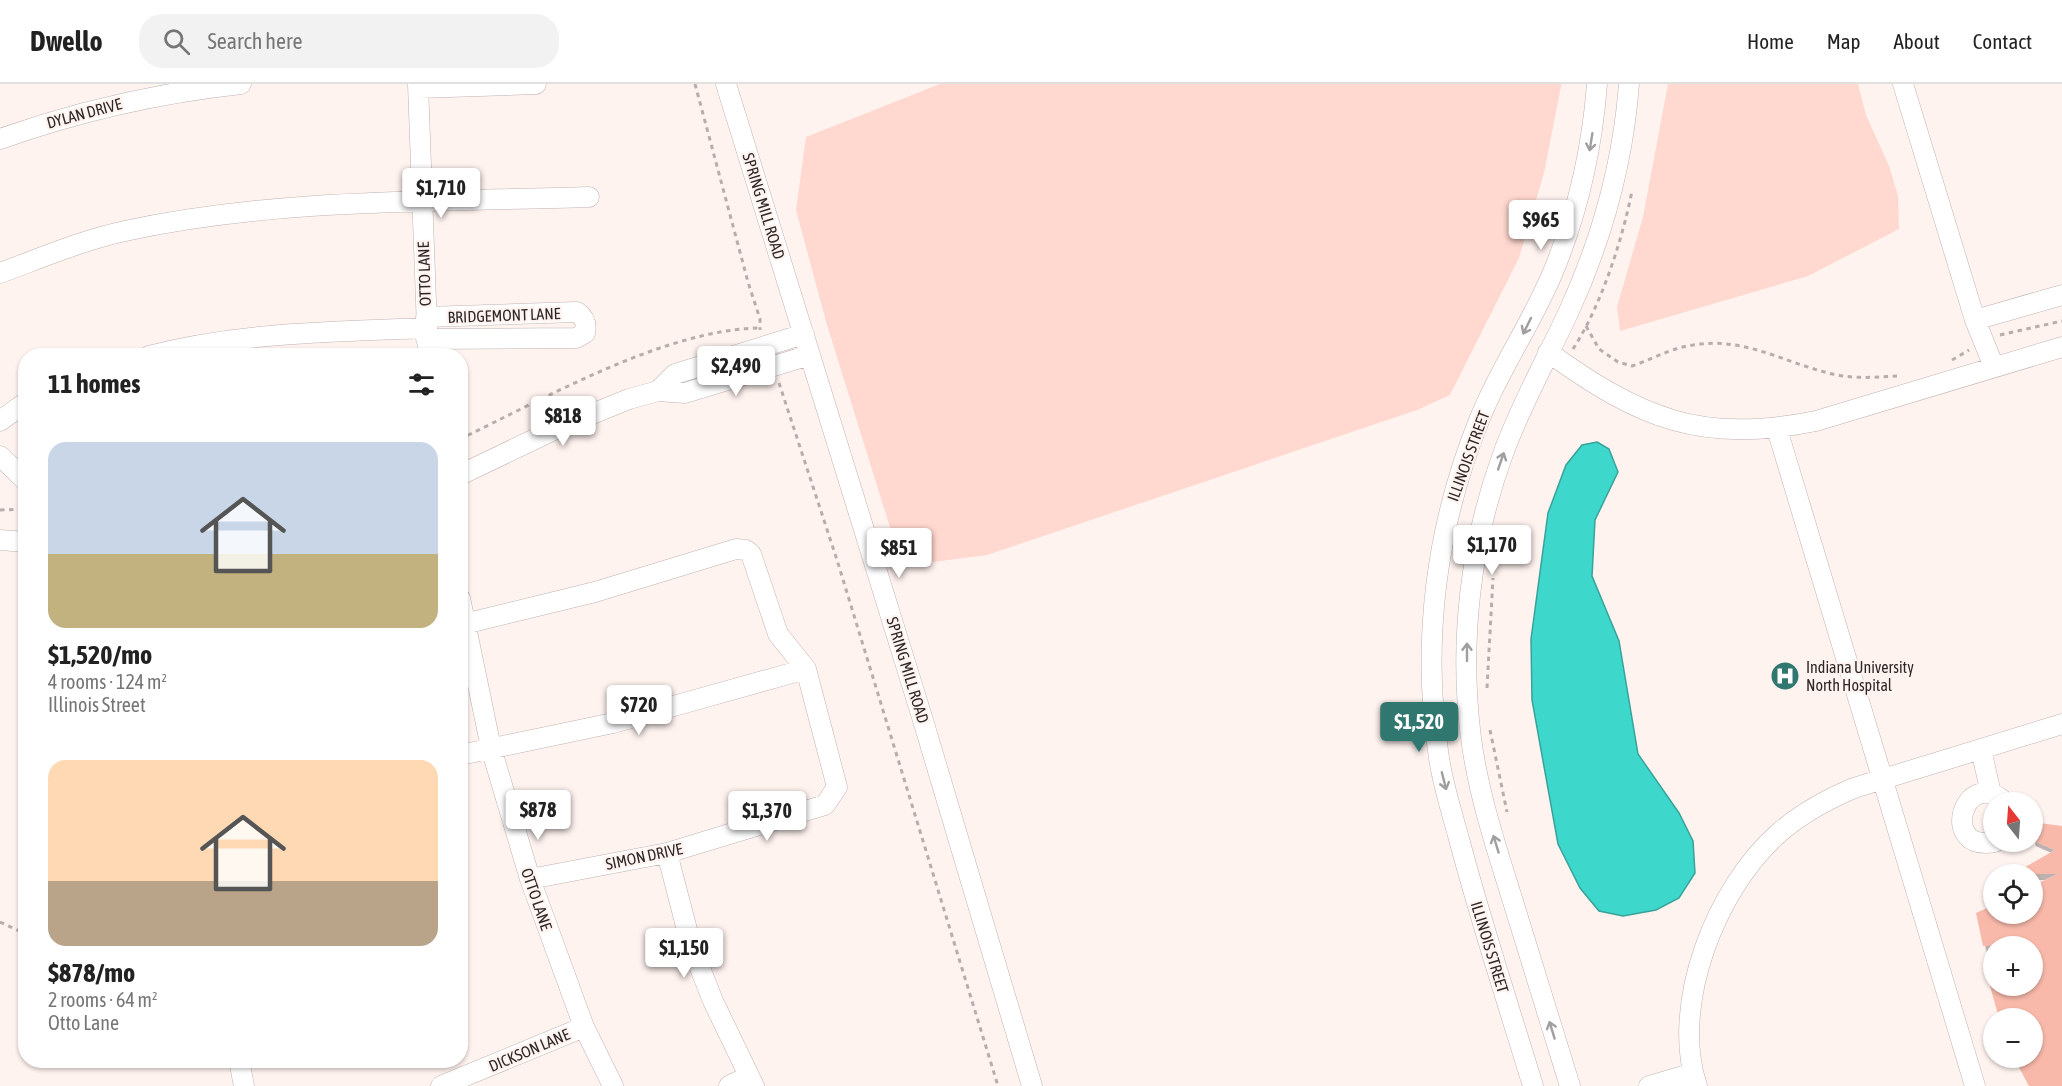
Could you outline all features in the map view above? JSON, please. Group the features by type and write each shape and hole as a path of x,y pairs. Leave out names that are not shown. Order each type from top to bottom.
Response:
{"street":[{"name":"DYLAN DRIVE","path":"0,139 52,121 129,101 240,84"},
{"path":"418,86 536,84"},
{"name":"SPRING MILL ROAD","path":"726,84 922,717 1032,1086"},
{"name":"ILLINOIS STREET","path":"1533,1086 1471,884 1439,760 1432,697 1431,633 1437,569 1458,475 1481,415 1553,273 1574,213 1589,152 1597,84"},
{"name":"ILLINOIS STREET","path":"1570,1086 1483,799 1471,738 1467,674 1468,611 1483,518 1513,427 1556,357 1603,224 1619,162 1629,84"},
{"path":"1903,84 1975,320 1994,367"},
{"name":"OTTO LANE","path":"418,86 426,335"},
{"path":"0,273 124,231 223,214 325,204 589,197"},
{"path":"1975,320 2062,296"},
{"name":"BRIDGEMONT LANE","path":"186,348 254,337 426,335 469,339 576,338 585,333 587,326 584,317 577,312 484,315 426,335"},
{"path":"535,338 548,313"},
{"path":"469,339 484,315"},
{"path":"658,391 675,374 761,337 804,334"},
{"path":"1556,357 1611,394 1653,415 1684,425 1726,431 1777,429 1816,421 2062,347"},
{"path":"468,471 560,427 629,399 658,391 685,393 810,356"},
{"path":"0,421 18,408"},
{"path":"1777,429 1975,1086"},
{"path":"0,456 18,473"},
{"path":"0,540 18,541"},
{"path":"468,624 605,589 736,549 746,550 752,554 778,634 806,669 613,723 468,753"},
{"name":"OTTO LANE","path":"468,647 491,748 530,879 584,1027 613,1086"},
{"name":"SIMON DRIVE","path":"530,879 667,853 825,805 837,787 806,669"},
{"path":"1649,1086 1695,1079 1690,1064 1688,1023 1696,970 1728,898 1760,853 1780,832 1828,800 1882,779 2062,724"},
{"path":"1981,749 1996,792"},
{"path":"1983,797 1975,796 1968,800 1961,815 1962,824 1971,838 1983,842"},
{"path":"667,853 695,954 713,1001 752,1081 729,1086"},
{"name":"DICKSON LANE","path":"441,1086 584,1027"},
{"path":"241,1068 244,1086"}],"path":[{"path":"468,435 581,381 669,345 734,329 761,337 760,319 695,84"},
{"path":"1556,357 1586,325 1626,221 1633,186"},
{"path":"1947,363 2007,332 2062,321"},
{"path":"1586,325 1599,349 1618,362 1632,366 1664,352 1694,344 1731,343 1768,352 1836,375 1861,378 1905,376"},
{"path":"768,367 780,385 837,560 998,1086"},
{"path":"0,510 18,509"},
{"path":"1487,693 1488,631 1493,571"},
{"path":"1490,726 1508,819"},
{"path":"0,922 18,930"}],"shaded area":[{"path":"940,84 1561,84 1561,86 1544,173 1519,258 1450,395 1417,410 987,555 902,566 827,325 796,210 806,137"},
{"path":"1668,84 1858,84 1866,115 1889,166 1898,196 1899,229 1808,276 1620,331 1617,307 1643,217"}],"water":[{"path":"1597,442 1609,449 1618,472 1595,520 1592,576 1619,641 1638,754 1679,813 1693,841 1695,873 1679,898 1656,910 1623,916 1599,911 1580,888 1558,844 1532,700 1531,639 1548,513 1566,465 1582,445"}],"building":[{"path":"2043,823 2062,826 2062,1086 2029,1086 2019,1068 2043,1068 2043,1008 1996,1008 1993,996 2043,996 2043,936 1983,936 1983,946 1976,913 1983,910 1983,924 2043,924 2043,881 2058,874 2043,874 2043,864 2030,864 2055,850 2043,845"}],"place":[{"name":"Indiana University North Hospital","path":"1785,676"}]}
